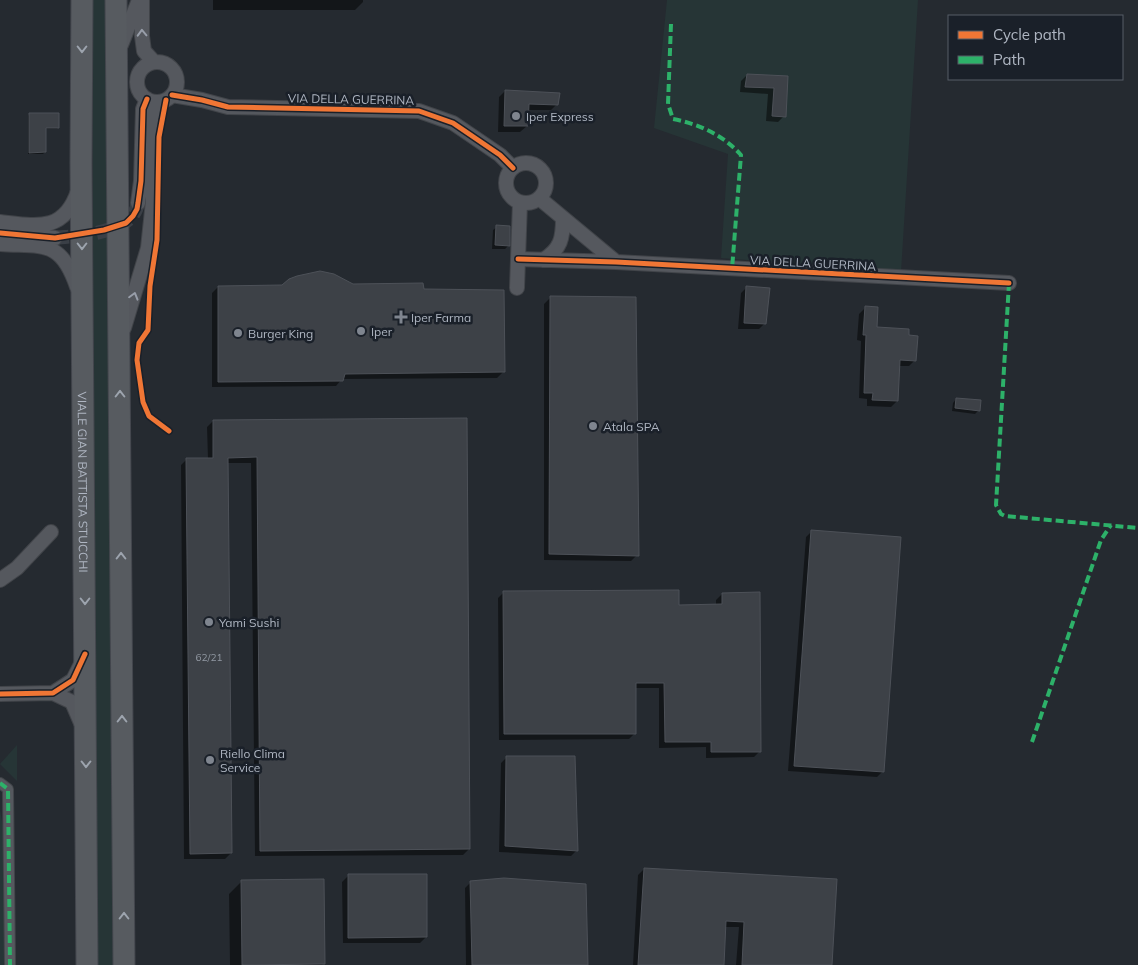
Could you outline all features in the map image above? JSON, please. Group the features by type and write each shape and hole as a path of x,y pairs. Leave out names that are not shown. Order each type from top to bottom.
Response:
{"main road":[{"name":"VIALE GIAN BATTISTA STUCCHI","path":"82,0 82,304 87,965"},
{"path":"116,0 124,965"}],"street":[{"path":"117,58 140,0"},
{"path":"140,0 144,51 154,62"},
{"path":"154,62 167,64 177,77 177,87 166,100 153,100 138,88 139,74 148,64 154,62"},
{"name":"VIA DELLA GUERRINA","path":"177,77 202,100"},
{"name":"VIA DELLA GUERRINA","path":"172,95 228,106 419,111 453,123 500,156 513,168"},
{"path":"120,343 148,248 153,202 151,118 153,100"},
{"path":"138,202 141,181 143,109 153,100"},
{"path":"527,163 541,170 546,181 540,198 534,201 520,202 510,196 507,190 507,178 513,168 527,163"},
{"path":"0,222 40,226 56,221 67,212 75,200 82,178"},
{"path":"540,198 616,262"},
{"path":"517,288 520,202"},
{"path":"543,260 553,254 560,244 563,232 563,218"},
{"path":"0,232 56,238"},
{"path":"0,244 48,247 58,253 72,272 82,304"},
{"name":"VIA DELLA GUERRINA","path":"518,259 616,262 1009,283"},
{"path":"0,580 17,568 50,532"},
{"path":"53,693 73,680 85,654"},
{"path":"0,694 53,693 72,702 86,732"},
{"path":"0,782 8,789 10,965"}],"shaded area":[{"path":"92,0 108,0 117,965 96,965"},
{"path":"667,0 918,0 901,272 721,258 728,154 654,128"},
{"path":"17,745 17,781 0,764"},
{"path":"0,810 5,838 5,965 0,965"}],"building":[{"path":"747,74 788,76 786,117 772,116 774,88 745,87"},
{"name":"Iper Express","path":"505,90 560,93 558,105 529,104 528,126 504,126"},
{"path":"29,113 59,113 59,128 46,128 46,152 29,153"},
{"path":"496,225 510,226 510,246 495,245"},
{"name":"Iper","path":"320,271 334,274 353,284 423,283 424,289 504,290 505,372 345,374 343,381 218,382 218,286 282,285 289,279 297,276"},
{"path":"746,286 770,288 766,324 744,323"},
{"name":"Atala SPA","path":"550,296 636,297 639,556 549,554"},
{"path":"865,306 878,307 877,327 909,329 909,335 918,336 916,361 900,360 898,401 872,400 873,393 864,393 866,335 863,335"},
{"path":"956,398 981,400 980,411 955,408"},
{"path":"467,418 470,849 260,851 257,457 228,458 232,853 190,854 186,458 213,458 213,420"},
{"path":"811,530 901,537 884,772 794,766"},
{"path":"679,590 679,605 722,604 722,593 760,592 761,752 711,752 711,742 665,742 664,683 636,683 636,734 504,734 503,591"},
{"path":"506,756 575,756 578,851 505,846"},
{"path":"644,868 837,879 832,965 742,965 744,922 726,921 724,965 638,965"},
{"path":"348,874 427,874 427,937 348,938"},
{"path":"504,878 586,884 588,965 472,965 470,881"},
{"path":"324,879 325,964 242,965 241,880"}],"tunnel":[{"path":"55,238 91,234 116,227 127,221 134,213 138,203"}],"marked path":[{"path":"671,24 668,104 673,119 710,131 741,155 732,269"},
{"path":"1009,283 996,505 1001,514 1005,516 1138,528"},
{"path":"1032,742 1101,540 1111,525"},
{"path":"0,783 8,789 10,965"}],"cycle path":[{"path":"172,95 228,107 419,111 453,123 500,155 513,168"},
{"path":"0,233 55,238 104,230 126,223 137,209 141,181 143,109 147,99"},
{"path":"166,100 159,137 157,240 150,286 148,330 139,343 137,360 143,402 149,416 169,431"},
{"path":"518,259 616,262 1009,283"},
{"path":"0,694 53,693 73,680 85,654"}],"place":[{"name":"Iper Express","path":"516,116"},
{"name":"Iper Farma","path":"401,317"},
{"name":"Iper","path":"361,331"},
{"name":"Burger King","path":"238,333"},
{"name":"Atala SPA","path":"593,426"},
{"name":"Yami Sushi","path":"209,622"},
{"name":"Riello Clima Service","path":"210,760"}]}
